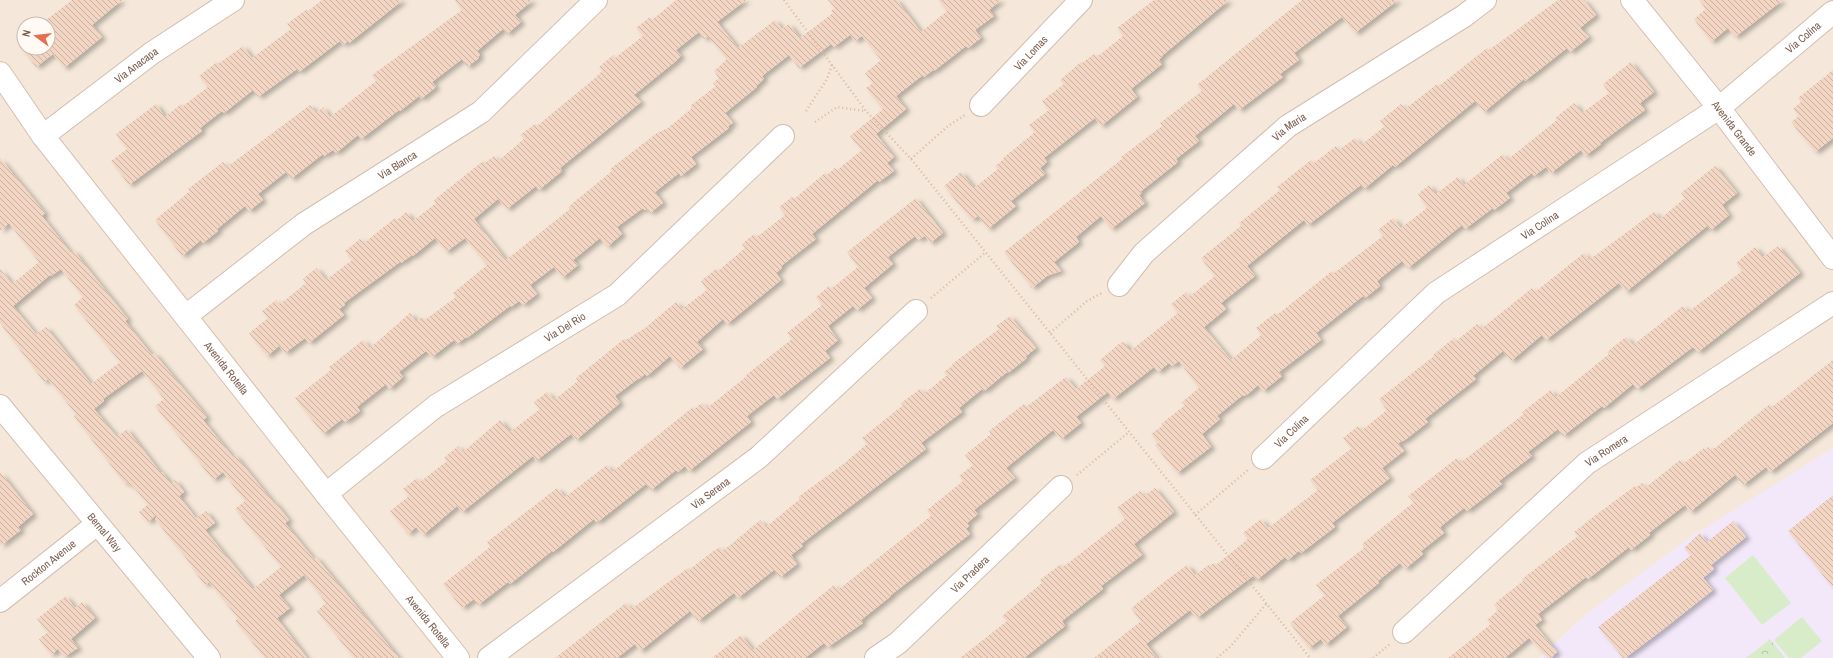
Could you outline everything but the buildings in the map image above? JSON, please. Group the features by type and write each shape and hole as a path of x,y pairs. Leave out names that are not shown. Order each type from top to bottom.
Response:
{"street":[{"name":"Via Anacapa","path":"44,136 152,53 233,0"},
{"name":"Via Blanca","path":"186,316 304,224 481,112 596,0"},
{"name":"Via Lomas","path":"981,105 1081,0"},
{"name":"Via Maria","path":"1119,285 1144,253 1288,126 1464,16 1485,0"},
{"name":"Avenida Grande","path":"1632,0 1718,108 1833,258"},
{"name":"Via Colina","path":"1263,458 1436,293 1718,108 1833,12"},
{"name":"Avenida Rotella","path":"0,73 44,136 326,494 458,658"},
{"name":"Via Del Rio","path":"326,494 436,406 617,294 783,136"},
{"name":"Via Romera","path":"1404,632 1587,463 1833,303"},
{"name":"Via Serena","path":"489,658 758,457 916,311"},
{"name":"Bernal Way","path":"0,406 209,658"},
{"name":"Via Pradera","path":"876,658 898,644 1062,487"},
{"name":"Rockton Avenue","path":"0,601 97,524"}],"path":[{"path":"784,0 866,111 911,159 1310,658"},
{"path":"806,110 827,79 832,65"},
{"path":"911,159 948,126 981,105"},
{"path":"815,122 837,107 866,111"},
{"path":"916,311 986,252"},
{"path":"1050,333 1088,301 1119,285"},
{"path":"1062,487 1129,432"},
{"path":"1195,515 1263,458"},
{"path":"1217,658 1231,646 1267,603"}],"shaded area":[{"path":"0,0 1833,0 1833,448 1589,612 1539,658 0,658"},
{"path":"1833,448 1833,658 1539,658 1589,612 1689,538"}],"green space":[{"path":"1753,555 1791,603 1762,625 1725,578"},
{"path":"1802,617 1822,641 1801,658 1789,658 1774,640"},
{"path":"1770,639 1785,658 1746,658"}]}
